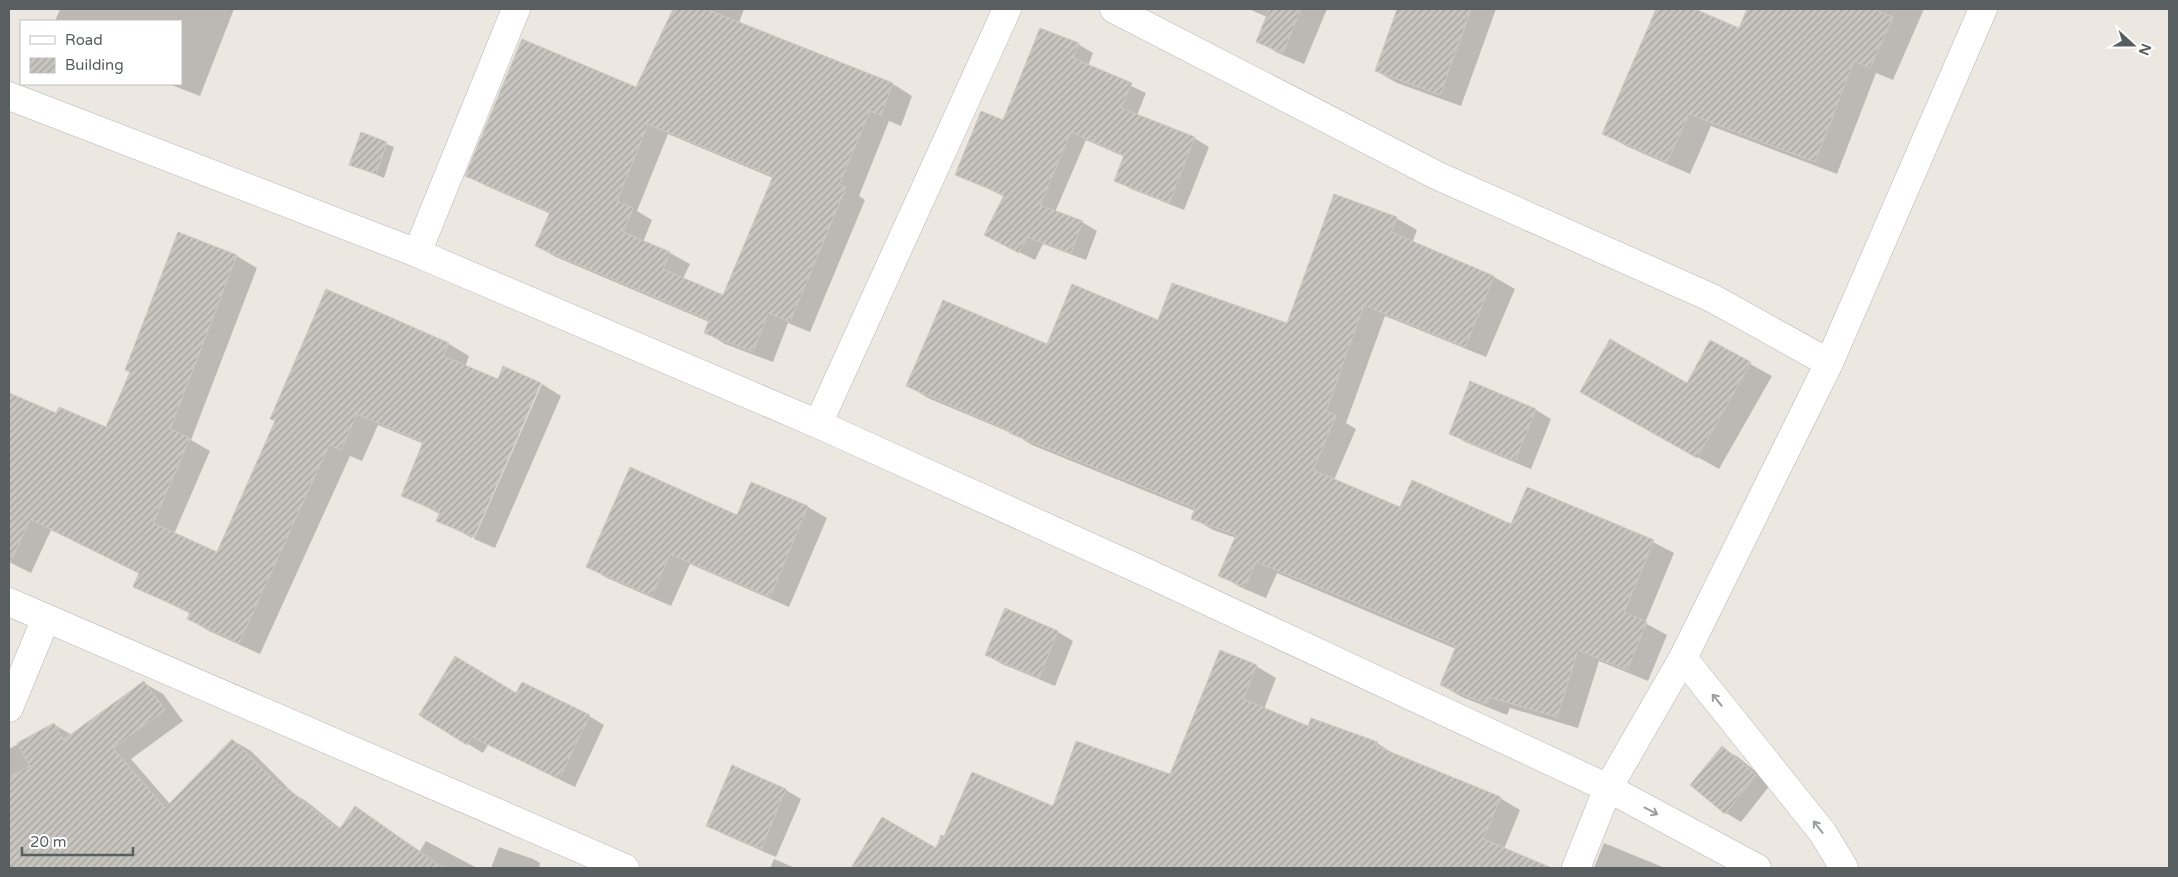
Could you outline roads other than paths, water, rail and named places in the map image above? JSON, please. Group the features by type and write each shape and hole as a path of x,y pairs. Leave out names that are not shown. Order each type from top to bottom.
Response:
{"street":[{"path":"417,253 516,9"},
{"path":"818,424 1007,9"},
{"path":"1114,9 1438,176 1712,298 1829,363"},
{"path":"1576,868 1608,788 1683,658 1829,363 1983,9"},
{"path":"9,96 417,253 818,424 1154,576 1608,788 1756,868"},
{"path":"9,602 625,868"},
{"path":"9,708 46,618"},
{"path":"1683,658 1823,833 1844,868"}]}
